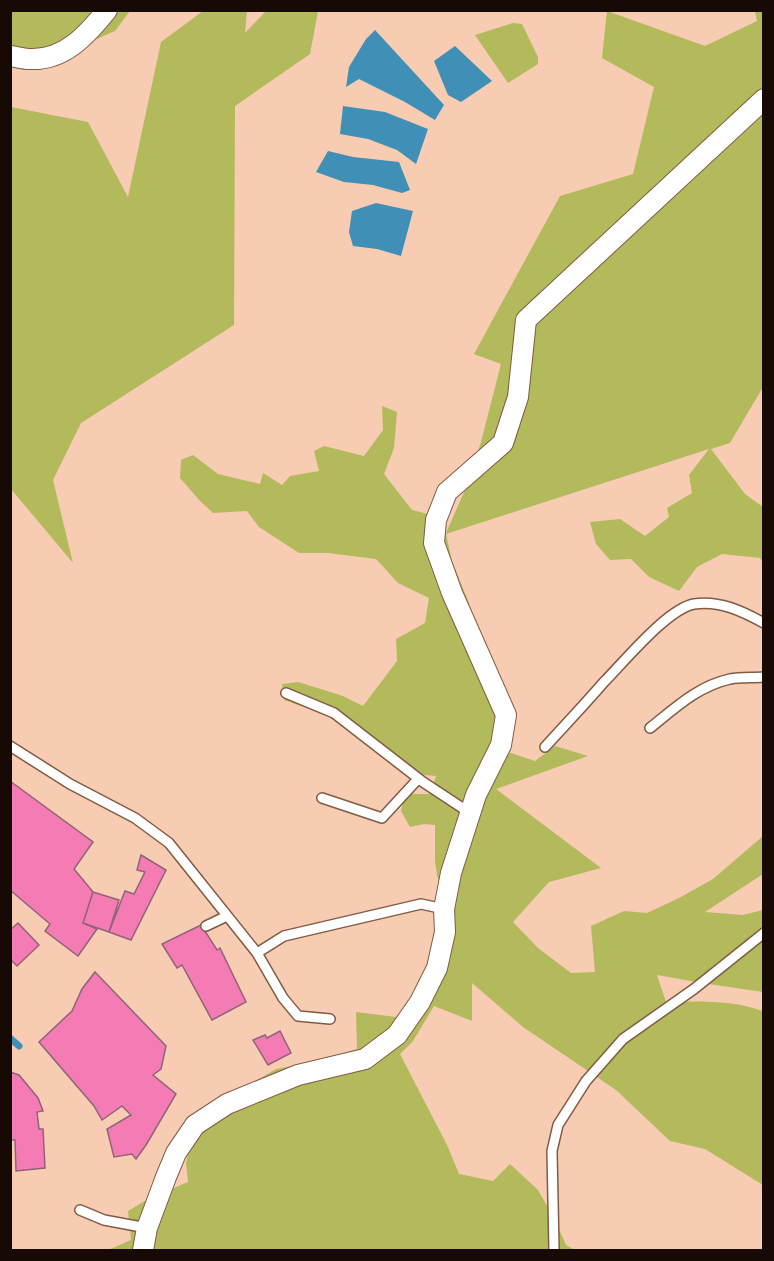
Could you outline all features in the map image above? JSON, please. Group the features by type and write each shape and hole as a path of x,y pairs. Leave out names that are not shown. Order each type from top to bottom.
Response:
{"street":[{"path":"11,56 32,59 54,55 74,46 92,30 107,10"},
{"path":"143,1251 147,1228 176,1153 195,1125 227,1104 298,1075 365,1059 397,1035 420,1002 437,969 451,873 476,795 501,745 506,714 452,593 434,543 436,520 447,492 503,443 518,397 526,320 764,99"}],"lane":[{"path":"545,747 645,638 674,614 691,605 711,603 728,606 764,623"},
{"path":"650,728 689,696 712,684 731,679 764,677"},
{"path":"286,693 334,713 418,778 470,813"},
{"path":"10,746 70,784 135,818 169,843 257,953 283,998 298,1016 330,1019"},
{"path":"322,798 382,818 418,778"},
{"path":"257,953 284,936 296,933 421,904 444,909"},
{"path":"206,926 227,915"},
{"path":"554,1251 552,1151 558,1125 586,1081 623,1039 694,989 764,933"},
{"path":"80,1210 104,1220 147,1228"}],"green space":[{"path":"10,11 130,11 115,31 31,68 11,65"},
{"path":"203,11 247,11 245,33 266,11 318,11 310,54 235,106 234,325 81,423 53,480 73,563 11,489 11,107 88,122 128,197 161,42"},
{"path":"607,11 705,46 757,21 755,11 763,11 763,387 730,443 711,449 745,494 763,507 763,562 760,558 722,554 697,567 679,591 649,577 631,559 610,560 596,544 590,522 620,519 645,536 669,517 667,508 692,493 689,475 709,449 446,534 452,561 469,603 474,646 485,686 508,752 535,761 555,746 588,756 496,789 601,868 549,882 513,922 538,948 571,973 595,972 591,926 624,911 647,913 679,898 713,879 763,836 763,874 705,912 743,915 763,910 763,992 657,975 666,1002 727,1003 763,1011 763,1185 705,1149 670,1141 616,1090 523,1027 472,983 472,1021 434,1006 413,1041 400,1054 447,1145 459,1174 493,1181 510,1164 538,1190 566,1245 575,1250 108,1250 131,1240 128,1211 150,1198 188,1182 186,1163 195,1125 249,1085 276,1069 324,1060 357,1049 356,1012 396,1017 428,985 448,913 437,875 435,825 424,824 410,827 401,811 405,794 430,794 436,776 402,773 381,751 328,716 284,700 282,684 298,682 343,696 363,706 397,661 396,639 425,623 429,598 398,583 376,559 328,553 299,553 259,527 247,511 213,513 180,478 181,460 193,455 218,474 260,484 263,473 282,485 290,476 319,471 314,451 324,446 364,456 383,430 382,406 397,412 394,448 384,474 412,510 428,514 446,533 465,490 481,442 501,364 474,354 560,196 633,174 654,87 602,58"},
{"path":"513,23 522,24 538,57 538,64 508,83 475,35"}],"water":[{"path":"375,30 444,105 435,120 359,79 346,87 349,67 366,39"},
{"path":"455,46 492,81 461,102 448,95 434,61"},
{"path":"343,106 385,112 428,129 416,164 397,150 368,139 340,134"},
{"path":"328,151 353,157 399,162 410,190 402,193 373,185 344,182 316,172"},
{"path":"376,203 413,211 401,256 377,249 353,246 349,232 352,211"}],"building":[{"path":"10,781 93,842 74,869 93,892 83,923 97,929 78,956 45,931 50,924 10,890"},
{"path":"141,855 166,870 131,940 109,932 125,891 134,894 145,872 137,870"},
{"path":"93,892 119,900 109,932 83,923"},
{"path":"18,923 39,945 17,966 10,959 10,930"},
{"path":"201,925 217,950 220,948 246,1002 212,1020 182,965 177,968 162,944"},
{"path":"95,972 166,1046 161,1069 153,1075 176,1094 136,1159 132,1154 114,1157 107,1129 131,1115 122,1106 102,1120 94,1106 39,1042 72,1011 82,989"},
{"path":"280,1031 291,1053 268,1065 253,1040 265,1035 267,1038"},
{"path":"10,1072 19,1075 38,1098 43,1111 37,1112 39,1129 43,1129 45,1168 16,1171 15,1140 10,1140"}],"waterway":[{"path":"10,1038 19,1046"}]}
